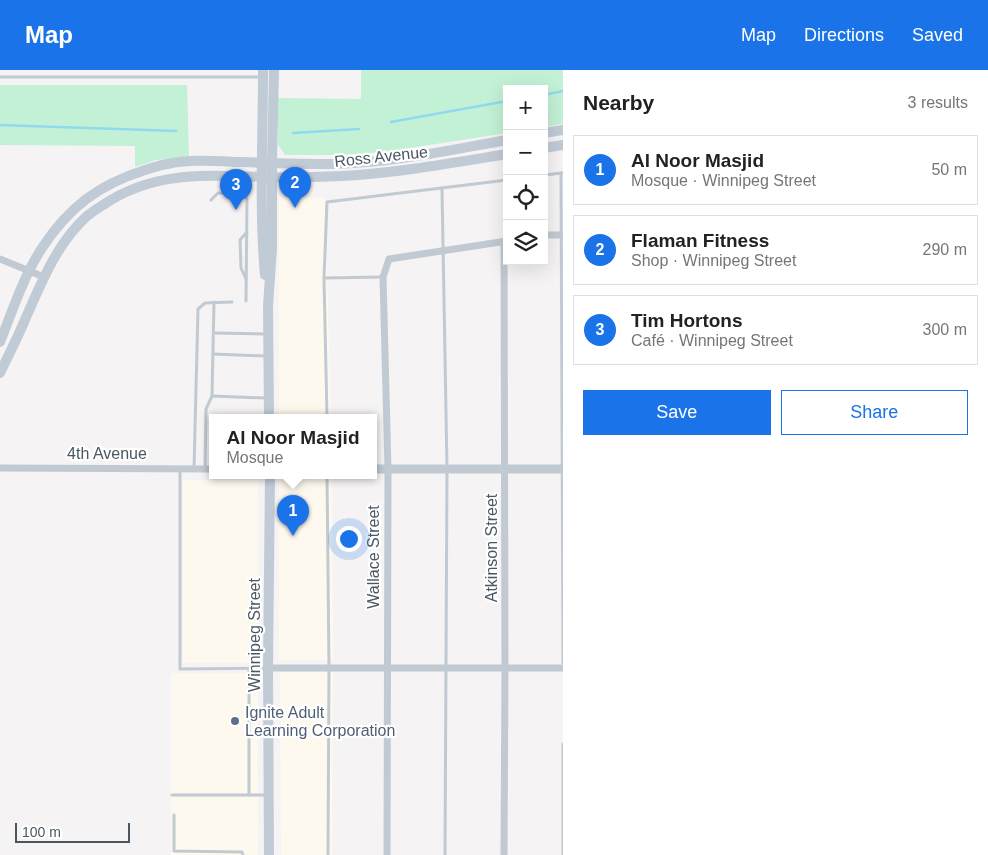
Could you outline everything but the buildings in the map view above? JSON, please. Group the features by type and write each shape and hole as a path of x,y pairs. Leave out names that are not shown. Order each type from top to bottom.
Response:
{"main road":[{"path":"267,163 274,70"},
{"path":"263,73 272,248 268,306 269,414"},
{"path":"548,133 563,130"},
{"name":"Ross Avenue","path":"0,342 29,270 63,220 104,186 133,174 167,164 204,161 335,164 374,161 503,141"},
{"path":"548,147 563,145"},
{"name":"Ross Avenue","path":"0,373 44,277 65,241 88,215 114,198 140,186 171,178 200,175 267,177 343,176 420,168 503,155"},
{"name":"Winnipeg Street","path":"269,855 270,479"}],"street":[{"path":"548,235 562,235"},
{"path":"443,251 503,242"},
{"name":"Wallace Street","path":"387,855 388,469 383,277 388,260 443,251"},
{"path":"0,258 44,277"},
{"name":"Atkinson Street","path":"504,855 506,668 505,265"},
{"name":"4th Avenue","path":"0,468 209,469"},
{"path":"377,469 562,469"},
{"path":"268,668 563,668"}],"lane":[{"path":"0,77 263,73"},
{"path":"548,175 562,173 563,663"},
{"path":"327,414 324,278 327,202 503,180"},
{"path":"442,188 447,469 445,855"},
{"path":"211,200 218,193 244,194 247,199 246,301"},
{"path":"246,280 240,268 240,240 247,232"},
{"path":"324,278 383,277"},
{"path":"209,469 206,409 212,396 214,302"},
{"path":"194,469 198,309 205,303 232,302"},
{"path":"214,333 268,334"},
{"path":"213,354 269,356"},
{"path":"212,396 269,398"},
{"path":"180,468 180,669 268,668"},
{"path":"328,479 328,855"},
{"path":"249,668 249,795"},
{"path":"563,744 563,855"},
{"path":"172,795 269,795"},
{"path":"174,815 174,851 242,852 243,855"}],"shaded area":[{"path":"279,197 325,198 331,414 279,414"},
{"path":"279,479 332,479 333,660 279,660"},
{"path":"183,480 258,481 259,663 183,663"},
{"path":"280,672 333,672 332,855 281,855"},
{"path":"171,673 254,673 254,679 258,679 258,855 171,855"}],"green space":[{"path":"361,70 563,70 563,124 548,126 548,85 503,85 503,134 384,152 342,155 285,155 278,145 278,98 361,99"},
{"path":"0,85 187,85 189,156 156,160 135,167 135,146 0,145"}],"waterway":[{"path":"548,94 563,91"},
{"path":"391,122 503,102"},
{"path":"0,125 176,131"},
{"path":"293,133 359,129"}],"place":[{"name":"Flaman Fitness","path":"295,208"},
{"name":"Tim Hortons","path":"236,210"},
{"name":"Al Noor Masjid","path":"293,536"},
{"name":"Ignite Adult Learning Corporation","path":"235,721"}]}
